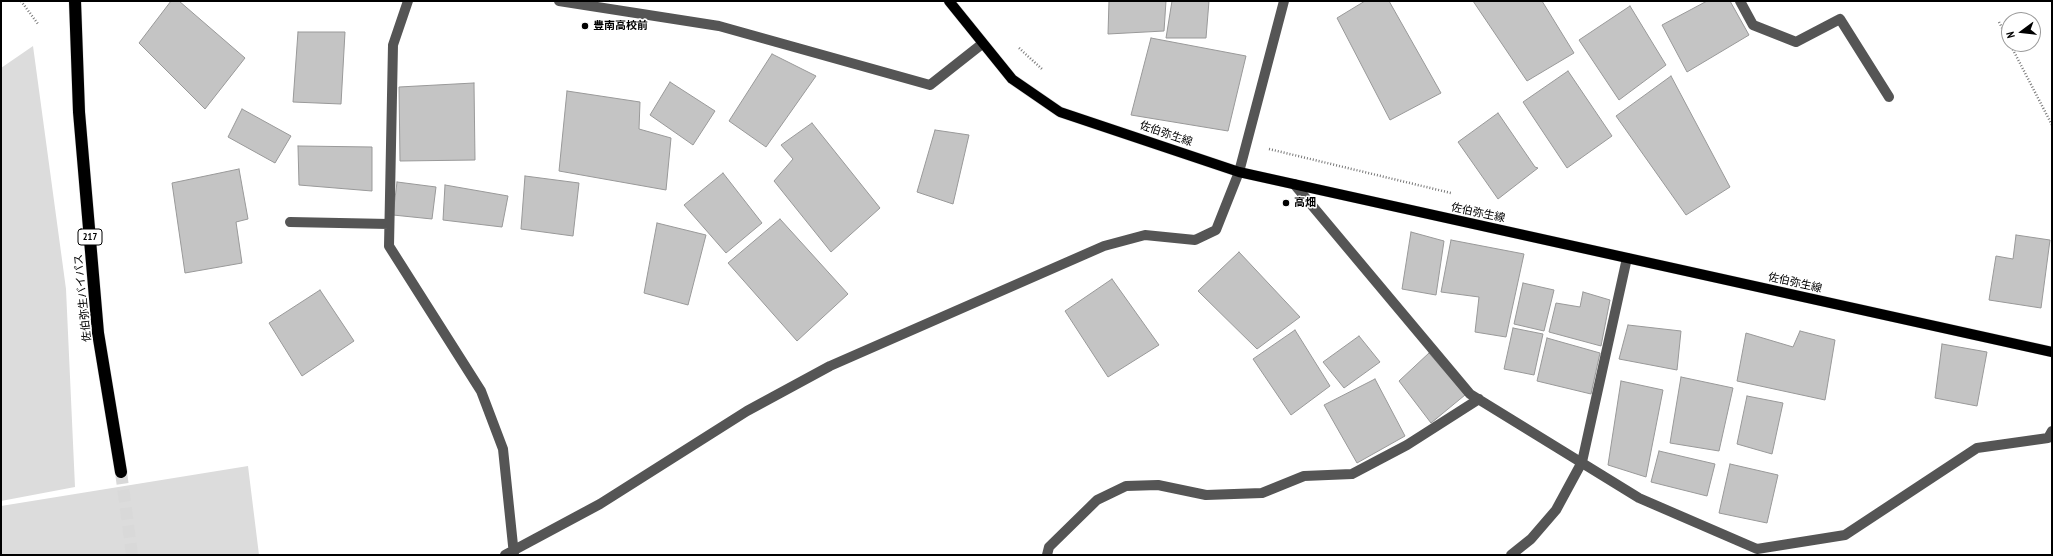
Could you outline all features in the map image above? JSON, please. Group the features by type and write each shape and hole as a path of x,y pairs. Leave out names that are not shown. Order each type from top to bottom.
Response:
{"highway":[{"name":"佐伯弥生バイパス","path":"75,1 79,112 98,333 120,472"}],"main road":[{"name":"佐伯弥生線","path":"949,1 982,44 1012,79 1060,112 1239,172 2052,352"}],"street":[{"path":"408,1 393,45 389,246 481,391 503,449 511,554 600,504 747,412 830,366 1104,246 1146,235 1195,240 1216,230 1239,172 1284,1"},
{"path":"559,1 719,26 930,85 982,44"},
{"path":"1740,1 1753,25 1796,42 1840,19 1889,97"},
{"path":"1294,184 1470,394 1640,498 1757,549 1846,535 1977,448 2048,438 2052,431"},
{"path":"290,222 389,224"},
{"path":"1511,555 1531,539 1556,510 1582,462 1627,258"},
{"path":"1047,555 1050,547 1097,500 1126,486 1158,485 1206,495 1262,493 1304,476 1352,474 1407,445 1479,399"}],"path":[{"path":"21,1 38,24"},
{"path":"1999,22 2001,26"},
{"path":"1015,45 1048,75"},
{"path":"2015,52 2052,125"}],"shaded area":[{"path":"33,46 66,289 75,487 1,501 1,68"},
{"path":"248,466 259,555 1,555 1,506"}],"building":[{"path":"171,1 179,1 245,58 205,109 139,43"},
{"path":"1109,1 1166,1 1164,31 1108,34"},
{"path":"1172,1 1209,1 1206,38 1166,38"},
{"path":"1365,1 1389,1 1441,93 1390,120 1337,18"},
{"path":"1473,1 1542,1 1574,53 1527,81"},
{"path":"1707,1 1730,1 1749,35 1687,72 1662,25"},
{"path":"1630,6 1666,65 1619,100 1579,40"},
{"path":"298,32 345,32 341,104 293,102"},
{"path":"1151,38 1246,56 1228,131 1131,115"},
{"path":"772,54 816,76 766,147 729,121"},
{"path":"1568,71 1612,136 1567,168 1523,102"},
{"path":"1671,76 1730,187 1686,215 1616,116"},
{"path":"670,82 715,111 693,145 650,115"},
{"path":"474,83 475,160 400,161 399,87"},
{"path":"567,91 640,102 639,129 671,138 666,190 559,171"},
{"path":"242,109 291,136 275,163 228,137"},
{"path":"1498,113 1535,167 1538,168 1498,199 1458,142"},
{"path":"812,123 880,208 831,252 774,181 793,159 781,145"},
{"path":"935,130 969,135 953,204 917,192"},
{"path":"298,146 372,147 372,191 299,185"},
{"path":"239,169 248,219 236,222 242,263 185,273 172,183"},
{"path":"723,173 762,223 726,253 684,205"},
{"path":"525,176 579,183 573,236 521,229"},
{"path":"397,182 436,187 432,219 393,215"},
{"path":"445,185 508,196 502,227 443,220"},
{"path":"780,219 848,294 797,341 728,263"},
{"path":"657,223 706,235 688,305 644,293"},
{"path":"1411,232 1444,241 1436,295 1402,289"},
{"path":"2016,235 2050,240 2041,308 1989,300 1996,256 2013,259"},
{"path":"1451,240 1524,254 1506,337 1475,332 1479,297 1441,292"},
{"path":"1239,252 1300,317 1257,349 1198,291"},
{"path":"1112,279 1159,345 1108,377 1065,311"},
{"path":"1523,283 1554,290 1544,331 1514,324"},
{"path":"320,290 354,341 302,376 269,323"},
{"path":"1583,292 1610,300 1601,346 1549,332 1556,303 1580,307"},
{"path":"1628,325 1681,331 1677,370 1619,359"},
{"path":"1513,328 1543,334 1534,375 1504,369"},
{"path":"1295,330 1330,386 1291,415 1253,359"},
{"path":"1800,331 1835,340 1825,400 1737,381 1746,333 1793,347"},
{"path":"1359,336 1380,362 1344,388 1323,362"},
{"path":"1547,338 1600,353 1591,394 1537,381"},
{"path":"1942,344 1987,352 1977,406 1935,398"},
{"path":"1429,353 1465,395 1431,423 1399,381"},
{"path":"1681,377 1733,388 1719,451 1670,443"},
{"path":"1375,379 1405,436 1357,463 1324,405"},
{"path":"1621,381 1663,390 1646,477 1608,465"},
{"path":"1747,396 1783,403 1772,454 1737,444"},
{"path":"1659,451 1715,464 1707,496 1651,482"},
{"path":"1730,464 1778,475 1767,523 1719,513"}],"tunnel":[{"path":"121,472 132,555"}],"place":[{"name":"豊南高校前","path":"585,26"},
{"name":"高畑","path":"1286,203"}]}
